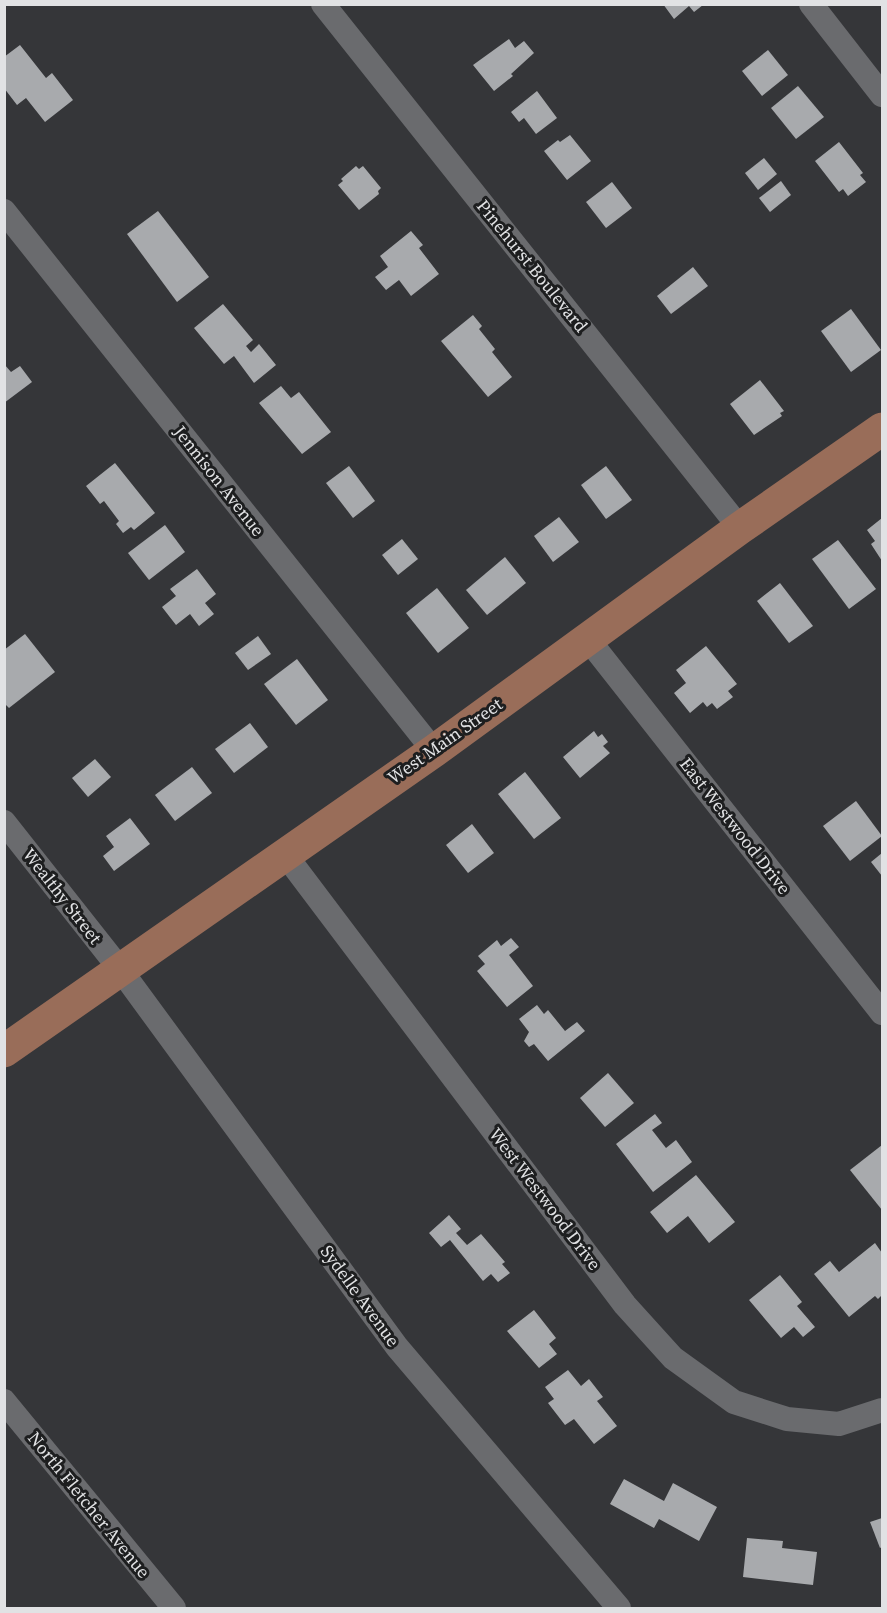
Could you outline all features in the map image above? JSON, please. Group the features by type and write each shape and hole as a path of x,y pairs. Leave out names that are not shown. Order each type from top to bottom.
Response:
{"main road":[{"name":"West Main Street","path":"4,1051 284,853 434,751 740,528 882,429"}],"street":[{"name":"Pinehurst Boulevard","path":"323,4 740,528"},
{"path":"811,4 882,96"},
{"name":"Jennison Avenue","path":"4,211 434,751"},
{"name":"East Westwood Drive","path":"587,638 882,1013"},
{"name":"Wealthy Street","path":"4,822 120,969"},
{"name":"West Westwood Drive","path":"284,853 625,1305 673,1358 734,1402 787,1419 839,1424 882,1410"},
{"name":"Sydelle Avenue","path":"120,969 397,1347 619,1608"},
{"name":"North Fletcher Avenue","path":"4,1401 174,1608"}],"building":[{"path":"663,4 703,5 694,12 689,6 674,19"},
{"path":"509,39 515,48 524,41 534,53 511,74 513,76 494,91 473,65"},
{"path":"20,45 46,78 52,73 73,100 45,122 26,98 17,105 4,88 4,57"},
{"path":"768,50 788,75 762,96 742,71"},
{"path":"798,86 824,117 796,139 771,108"},
{"path":"537,91 557,118 536,134 524,118 519,122 511,112"},
{"path":"570,135 591,161 567,180 544,151 558,140 560,142"},
{"path":"839,142 863,173 860,175 866,182 848,196 843,189 839,192 815,161"},
{"path":"764,158 777,174 758,190 745,173"},
{"path":"356,166 359,169 363,166 381,188 378,191 379,194 359,210 338,185 343,181 341,179"},
{"path":"781,181 791,195 770,212 759,198"},
{"path":"612,182 632,208 606,228 586,202"},
{"path":"158,211 209,277 177,302 127,234"},
{"path":"411,231 423,245 419,248 439,274 411,296 399,280 386,290 375,277 388,267 380,256"},
{"path":"693,267 708,286 671,314 657,296"},
{"path":"223,304 253,340 246,346 251,352 259,344 276,365 254,383 234,356 224,364 194,328"},
{"path":"851,309 881,350 851,372 821,331"},
{"path":"473,315 482,326 479,329 495,349 492,352 512,377 488,397 441,341"},
{"path":"4,364 11,372 20,366 32,382 4,403"},
{"path":"760,380 784,411 780,413 782,416 754,435 730,404"},
{"path":"281,386 291,398 299,392 331,432 302,454 259,403"},
{"path":"115,463 155,513 134,530 131,527 123,533 116,524 119,521 104,501 100,504 86,486"},
{"path":"349,466 375,501 353,518 326,483"},
{"path":"606,466 632,500 606,519 581,485"},
{"path":"559,517 579,542 553,562 534,536"},
{"path":"882,518 882,561 871,544 875,541 867,530"},
{"path":"165,525 185,552 149,580 128,553"},
{"path":"402,539 418,559 398,575 382,555"},
{"path":"838,540 876,589 849,609 812,559"},
{"path":"505,557 526,583 487,615 466,590"},
{"path":"197,569 216,594 205,603 214,614 199,626 190,614 176,625 162,607 176,596 170,589"},
{"path":"780,583 813,626 789,643 757,601"},
{"path":"437,588 469,628 438,653 406,613"},
{"path":"25,634 55,672 9,708 4,703 4,650"},
{"path":"258,636 271,654 248,670 235,653"},
{"path":"706,646 737,684 728,691 733,697 717,709 712,703 707,707 703,702 690,713 674,693 686,683 676,670"},
{"path":"297,659 328,700 296,725 264,684"},
{"path":"250,723 268,747 234,773 215,749"},
{"path":"594,731 598,737 602,734 608,742 603,746 610,753 580,778 563,757"},
{"path":"95,759 111,777 88,797 72,778"},
{"path":"192,767 212,793 175,821 155,795"},
{"path":"525,772 561,818 534,839 498,794"},
{"path":"856,801 882,836 850,861 823,826"},
{"path":"130,818 150,844 114,871 103,856 114,847 106,836"},
{"path":"472,824 494,853 468,873 446,845"},
{"path":"882,853 882,876 871,862"},
{"path":"511,938 519,947 509,955 533,986 507,1007 477,971 485,964 478,956 497,940 501,946"},
{"path":"537,1005 544,1014 548,1010 565,1031 577,1022 585,1031 548,1061 534,1044 529,1047 524,1041 529,1032 519,1019"},
{"path":"608,1073 634,1103 605,1127 580,1098"},
{"path":"655,1114 662,1123 652,1130 666,1148 676,1140 692,1162 653,1192 616,1144"},
{"path":"882,1145 882,1210 850,1170"},
{"path":"696,1175 735,1222 709,1243 688,1216 667,1233 650,1212"},
{"path":"449,1215 461,1229 456,1233 467,1245 481,1234 505,1262 502,1264 510,1273 498,1282 491,1274 483,1281 450,1240 441,1247 429,1233"},
{"path":"875,1243 882,1253 882,1295 878,1299 875,1296 849,1317 814,1274 830,1261 839,1272"},
{"path":"780,1275 802,1302 797,1306 815,1327 803,1337 794,1327 781,1338 749,1300"},
{"path":"534,1310 556,1338 549,1344 557,1354 539,1368 507,1331"},
{"path":"568,1370 581,1386 589,1379 603,1397 597,1401 617,1426 594,1444 574,1419 565,1425 548,1403 554,1399 545,1387"},
{"path":"624,1479 664,1501 673,1483 717,1507 699,1541 659,1519 654,1528 610,1504"},
{"path":"882,1518 882,1547 880,1548 870,1522"},
{"path":"747,1538 783,1541 782,1548 817,1552 813,1585 743,1577"}]}
